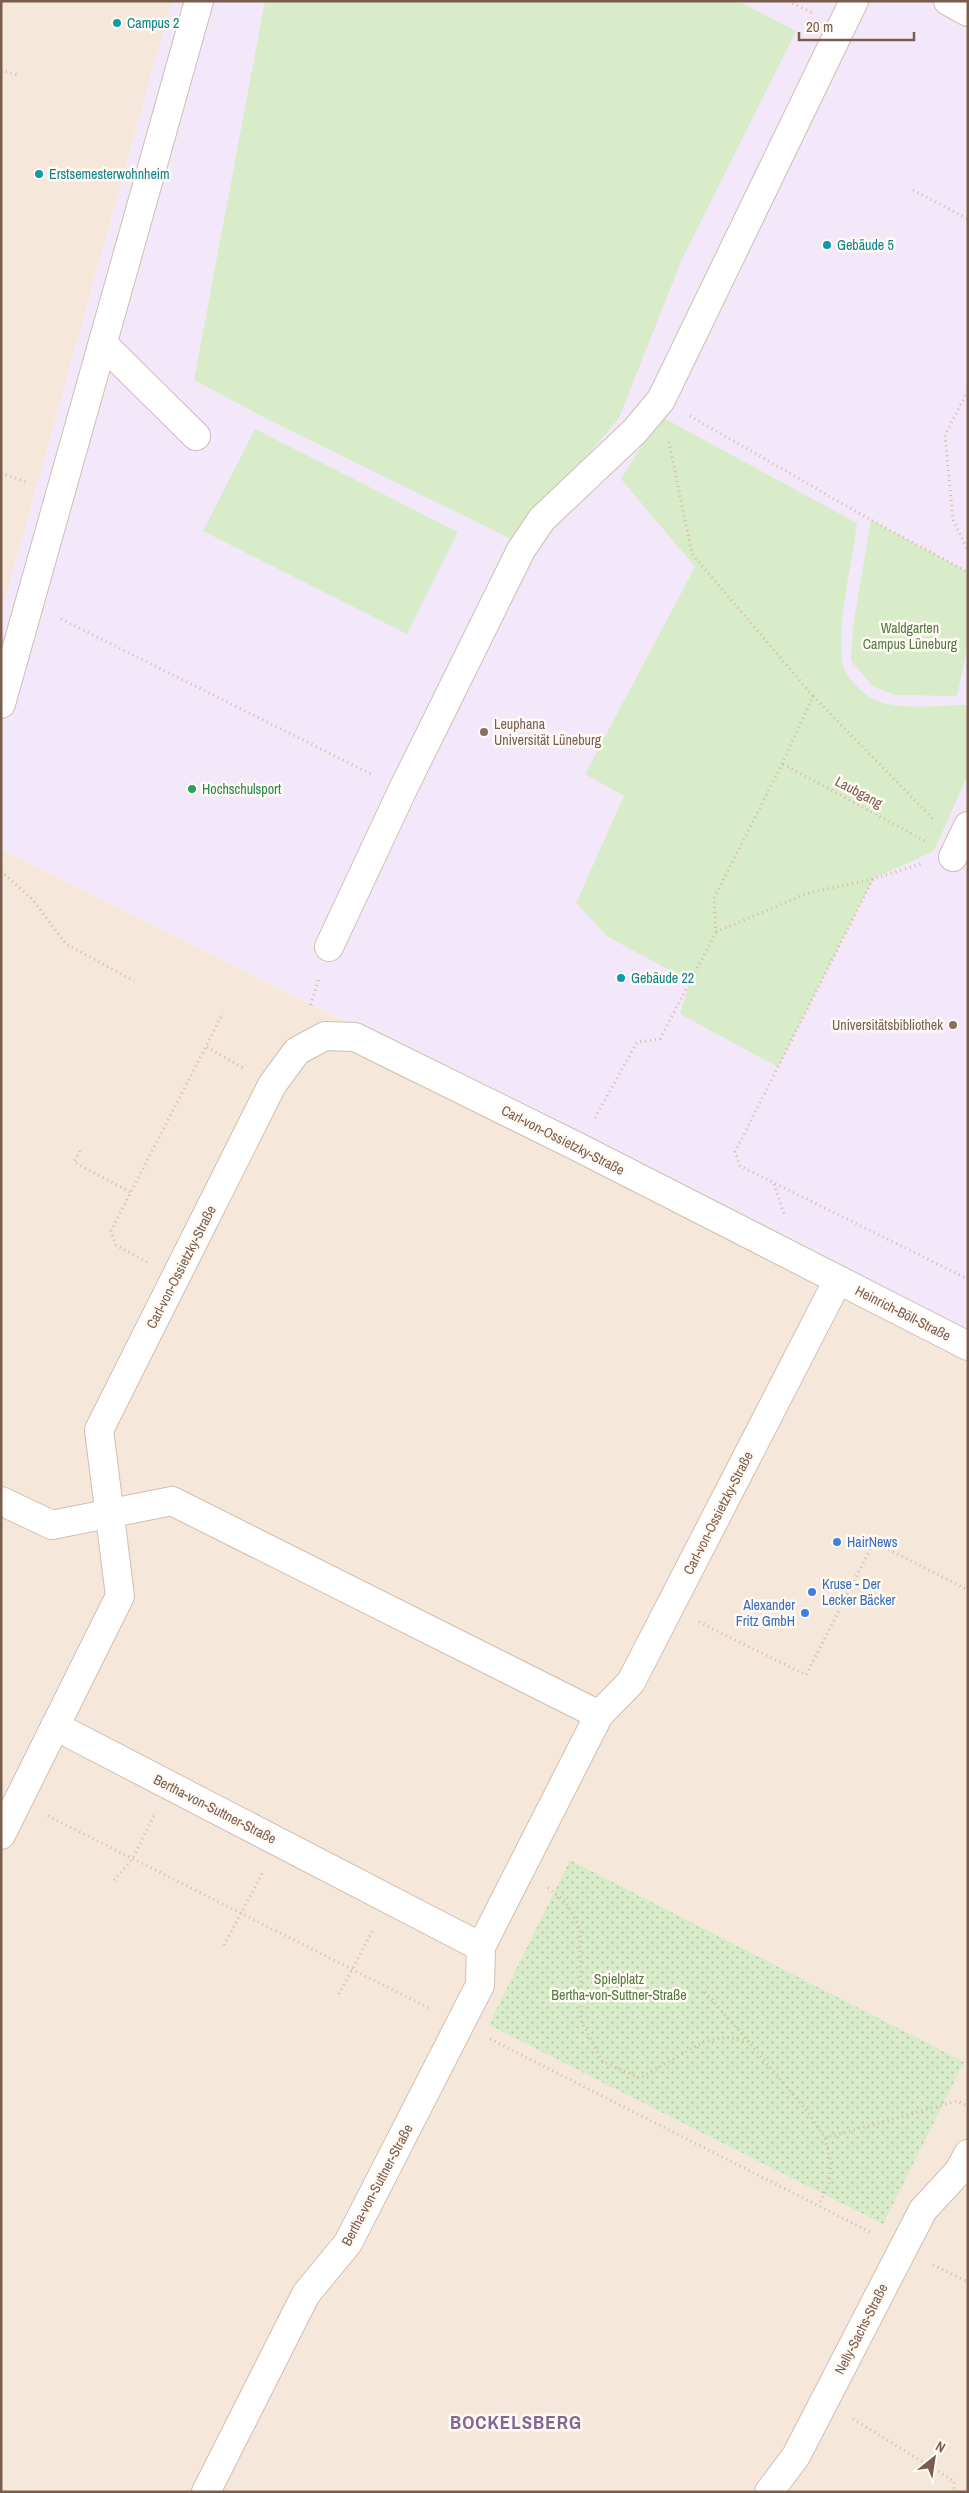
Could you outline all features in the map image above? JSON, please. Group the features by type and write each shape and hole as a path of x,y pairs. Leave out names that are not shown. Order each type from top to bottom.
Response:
{"street":[{"path":"1,704 104,344 199,1"},
{"path":"329,947 403,789 521,550 542,519 634,432 661,400 854,1"},
{"path":"948,1 968,12"},
{"path":"104,344 196,436"},
{"name":"Carl-von-Ossietzky-Straße","path":"110,1513 99,1430 272,1085 297,1051 325,1036 355,1037 578,1147 838,1280 631,1682 599,1715 527,1857"},
{"name":"Heinrich-Böll-Straße","path":"838,1280 968,1346"},
{"path":"1,1501 52,1525 172,1501 599,1715"},
{"path":"1,1835 120,1596 110,1513"},
{"name":"Bertha-von-Suttner-Straße","path":"55,1726 481,1947"},
{"name":"Bertha-von-Suttner-Straße","path":"206,2492 306,2294 348,2243 461,2024 480,1985 481,1947 527,1857"},
{"name":"Nelly-Sachs-Straße","path":"769,2492 796,2456 923,2210 965,2167"}],"path":[{"path":"788,1 806,10"},
{"path":"1,70 18,75"},
{"path":"913,190 968,219"},
{"path":"968,391 946,435 952,520 968,552"},
{"path":"661,400 871,520 968,572"},
{"path":"661,400 692,554 813,696 928,816 961,840 923,863 873,879 808,893 716,932"},
{"path":"29,603 403,789"},
{"path":"578,1147 637,1042 660,1040 716,932 714,898 782,764 813,696"},
{"name":"Laubgang","path":"782,764 925,841"},
{"path":"1,871 33,900 66,944 134,981"},
{"path":"873,879 735,1152 740,1166 968,1279"},
{"path":"297,1051 329,947"},
{"path":"176,1277 116,1245 111,1231 223,1013"},
{"path":"207,1046 272,1085"},
{"path":"80,1151 74,1162 130,1192"},
{"path":"669,1607 806,1675 874,1542 968,1590"},
{"path":"114,1880 133,1858 169,1785"},
{"path":"18,1801 819,2204 902,2248"},
{"path":"224,1945 279,1842"},
{"path":"527,1857 566,1902 580,1928 581,2021 603,2062 640,2078 703,2042 726,2037 749,2042"},
{"path":"339,1994 390,1900"},
{"path":"705,1992 810,2115 825,2138 831,2163 829,2183 819,2204"},
{"path":"825,2138 957,2101 968,2106"},
{"path":"825,2402 954,2482 954,2492"}],"shaded area":[{"path":"1,1 172,1 1,615"},
{"name":"Leuphana Universität Lüneburg","path":"172,1 968,1 968,1334 1,849 1,615"},
{"path":"1,849 968,1334 968,2492 1,2492"}],"green space":[{"path":"265,1 738,1 796,31 682,259 619,418 515,541 267,419 194,380"},
{"path":"660,416 857,523 843,614 841,649 844,669 850,679 864,693 882,703 893,705 968,705 968,774 934,851 873,879 778,1067 680,1014 690,981 608,937 576,903 624,796 585,774 695,567 621,479"},
{"path":"255,429 458,532 407,634 203,531"},
{"name":"Waldgarten Campus Lüneburg","path":"871,520 968,572 968,645 957,696 895,695 874,687 851,661 853,626"},
{"name":"Spielplatz Bertha-von-Suttner-Straße","path":"570,1860 964,2062 883,2224 489,2025"}],"place":[{"name":"Campus 2","path":"117,23"},
{"name":"Erstsemesterwohnheim","path":"39,174"},
{"name":"Gebäude 5","path":"827,245"},
{"name":"Leuphana Universität Lüneburg","path":"484,732"},
{"name":"Hochschulsport","path":"192,789"},
{"name":"Gebäude 22","path":"621,978"},
{"name":"Universitätsbibliothek","path":"953,1025"},
{"name":"HairNews","path":"837,1542"},
{"name":"Kruse - Der Lecker Bäcker","path":"812,1592"},
{"name":"Alexander Fritz GmbH","path":"805,1613"}],"district":[{"name":"BOCKELSBERG","path":"516,2422"}]}
